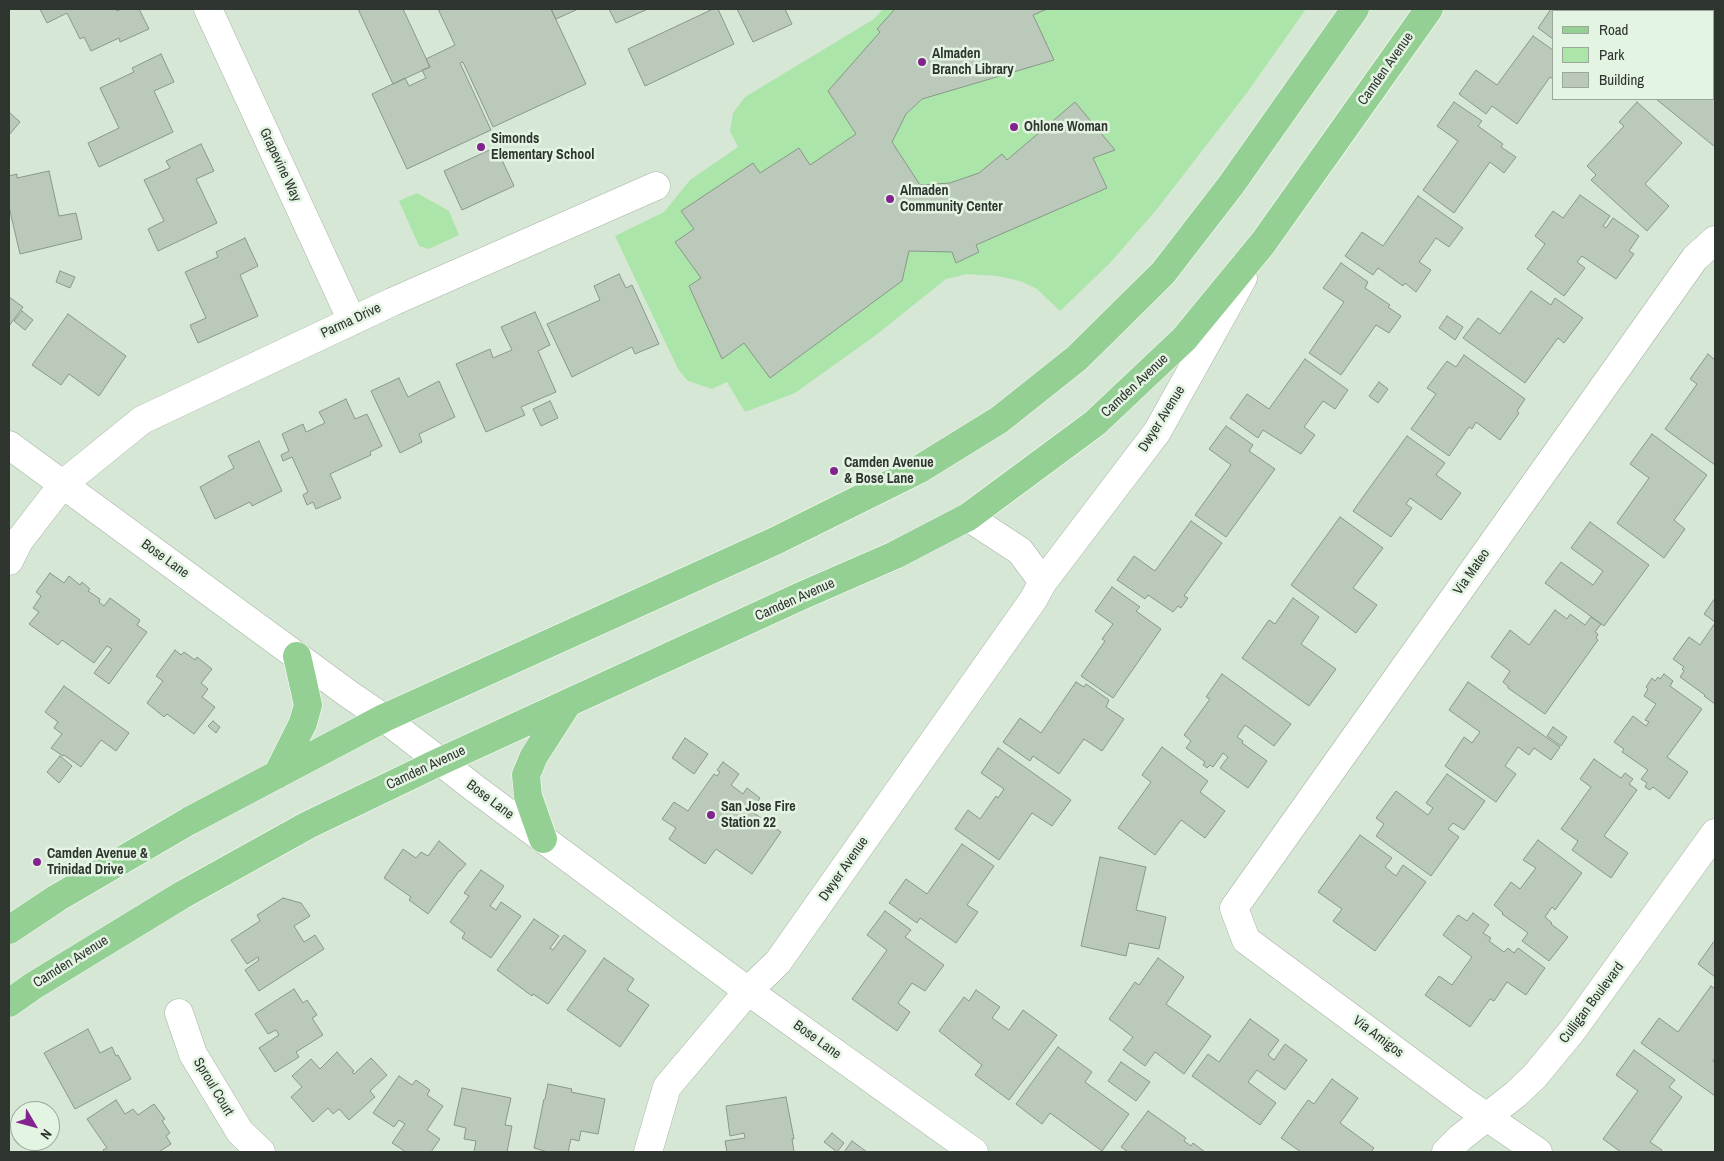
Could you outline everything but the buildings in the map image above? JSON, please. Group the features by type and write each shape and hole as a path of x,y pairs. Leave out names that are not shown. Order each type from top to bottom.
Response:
{"main road":[{"path":"9,930 57,898 189,820 384,718 775,541 918,470 999,420 1077,358 1163,273 1230,185 1355,9"},
{"name":"Camden Avenue","path":"9,1003 33,986 190,890 308,825 440,762 801,596 896,555 968,517 1095,423 1184,339 1263,243 1429,9"},
{"path":"277,775 303,722 308,704 297,656"},
{"path":"543,839 528,796 526,775 534,756 568,703"}],"street":[{"name":"Grapevine Way","path":"208,9 352,321"},
{"name":"Parma Drive","path":"9,561 19,541 64,484 142,420 352,321 656,186"},
{"name":"Via Mateo","path":"1234,908 1695,258 1715,240"},
{"name":"Dwyer Avenue","path":"648,1152 667,1087 748,991 784,954 1000,648 1043,582 1157,432 1263,243"},
{"name":"Bose Lane","path":"9,445 384,718 440,762 748,991 974,1152"},
{"path":"968,517 1020,551 1043,582"},
{"name":"Culligan Boulevard","path":"1446,1152 1460,1138 1528,1083 1572,1030 1715,833"},
{"name":"Via Amigos","path":"1234,908 1246,940 1462,1100 1538,1152"},
{"name":"Sproul Court","path":"179,1013 193,1054 240,1132 261,1152"}],"green space":[{"path":"883,9 1306,9 1246,94 1157,209 1110,263 1060,311 1037,289 1020,281 997,276 967,274 946,279 876,335 795,393 745,412 727,382 712,389 688,381 678,369 615,236 664,212 690,180 738,147 730,131 733,113 745,97 874,19"},
{"path":"417,193 449,211 459,235 429,249 419,246 399,201"}],"place":[{"name":"Almaden Branch Library","path":"922,62"},
{"name":"Ohlone Woman","path":"1014,127"},
{"name":"Simonds Elementary School","path":"481,147"},
{"name":"Almaden Community Center","path":"890,199"},
{"name":"Camden Avenue & Bose Lane","path":"834,471"},
{"name":"San Jose Fire Station 22","path":"711,815"},
{"name":"Camden Avenue & Trinidad Drive","path":"37,862"}]}
